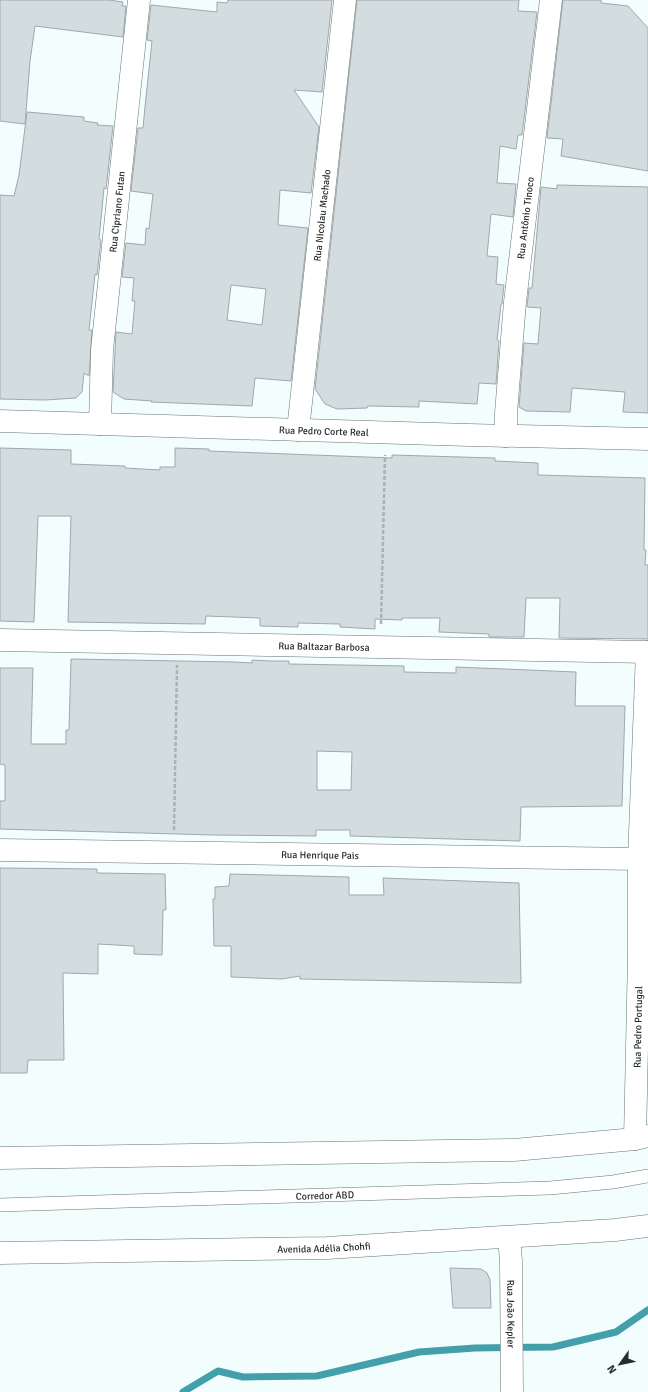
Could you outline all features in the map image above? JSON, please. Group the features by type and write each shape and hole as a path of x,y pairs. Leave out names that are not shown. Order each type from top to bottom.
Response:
{"main road":[{"name":"Rua Cipriano Futan","path":"100,424 102,350 139,0"},
{"name":"Rua Nicolau Machado","path":"298,430 345,0"},
{"name":"Rua Antônio Tinoco","path":"506,436 506,413 515,302 551,0"},
{"name":"Rua Pedro Corte Real","path":"0,421 386,433 648,439"},
{"name":"Rua Baltazar Barbosa","path":"0,640 648,652"},
{"name":"Rua Pedro Portugal","path":"642,1137 639,859 648,652"},
{"name":"Rua Henrique Pais","path":"0,850 639,859"},
{"path":"0,1158 514,1150 642,1137"},
{"name":"Avenida Adélia Chohfi","path":"0,1253 327,1248 615,1230 648,1226"},
{"name":"Rua João Kepler","path":"509,1237 511,1261 512,1384"}],"lane":[{"name":"Corredor ABD","path":"0,1205 550,1188 613,1182 648,1176"}],"path":[{"path":"380,648 386,433"},
{"path":"173,852 178,643"}],"building":[{"path":"0,0 109,0 123,2 122,6 126,6 123,37 35,26 30,61 25,124 0,121"},
{"path":"228,0 332,0 322,92 294,90 319,127 311,193 280,190 278,225 308,228 291,381 255,378 252,406 151,402 152,401 124,399 113,392 116,332 132,334 135,301 132,301 134,278 122,277 126,243 145,245 146,228 149,229 153,194 131,191 138,128 143,128 152,41 147,40 151,5 217,12 217,2 227,3","holes":["231,285 266,289 262,325 227,320"]},
{"path":"357,0 519,0 518,11 537,12 522,135 518,135 516,149 500,146 497,183 516,184 513,217 491,214 487,256 498,257 496,284 504,285 497,340 499,341 496,384 479,383 477,404 419,401 419,407 368,406 367,408 337,409 325,404 315,389"},
{"path":"563,0 601,0 601,3 628,6 648,28 648,171 561,156 563,139 547,138"},
{"path":"27,112 84,117 84,121 98,123 97,125 113,126 106,189 104,188 99,239 101,240 97,275 95,274 89,330 92,330 89,376 84,373 82,392 76,398 45,400 0,399 0,195 14,196 19,175"},
{"path":"557,185 648,187 648,413 623,412 625,392 572,388 570,412 526,411 519,407 524,343 538,344 541,308 527,307 529,288 532,288 541,187 557,189"},
{"path":"0,448 71,450 71,464 125,466 125,468 160,470 160,467 175,467 175,448 209,449 209,451 392,458 392,455 495,458 495,461 538,463 538,475 645,478 644,550 646,550 645,565 648,565 648,639 559,638 560,598 526,598 524,637 489,637 489,634 439,632 440,618 402,618 402,620 375,619 375,629 340,627 340,624 298,623 298,627 260,626 260,618 206,616 205,624 68,622 71,516 38,516 34,622 0,621"},
{"path":"71,659 252,663 252,660 289,661 289,664 404,666 404,672 456,673 456,667 576,672 575,706 625,706 622,806 521,807 520,841 350,836 350,830 316,830 316,836 213,835 0,829 0,801 5,801 5,765 0,764 0,668 33,668 31,744 66,744 66,730 69,730","holes":["317,751 352,752 351,790 317,790"]},
{"path":"0,868 97,869 97,873 165,874 166,910 163,910 162,955 134,954 134,946 98,944 98,974 63,973 64,1060 28,1060 27,1073 0,1073"},
{"path":"230,874 349,877 349,895 384,895 383,878 519,883 521,983 300,979 300,976 282,979 231,977 231,946 214,946 213,899 215,899 215,887 229,886"},
{"path":"450,1268 481,1269 487,1273 490,1280 491,1308 453,1308"}],"waterway":[{"path":"183,1392 218,1371 243,1377 317,1376 419,1352 475,1348 553,1347 616,1332 648,1310"}]}
